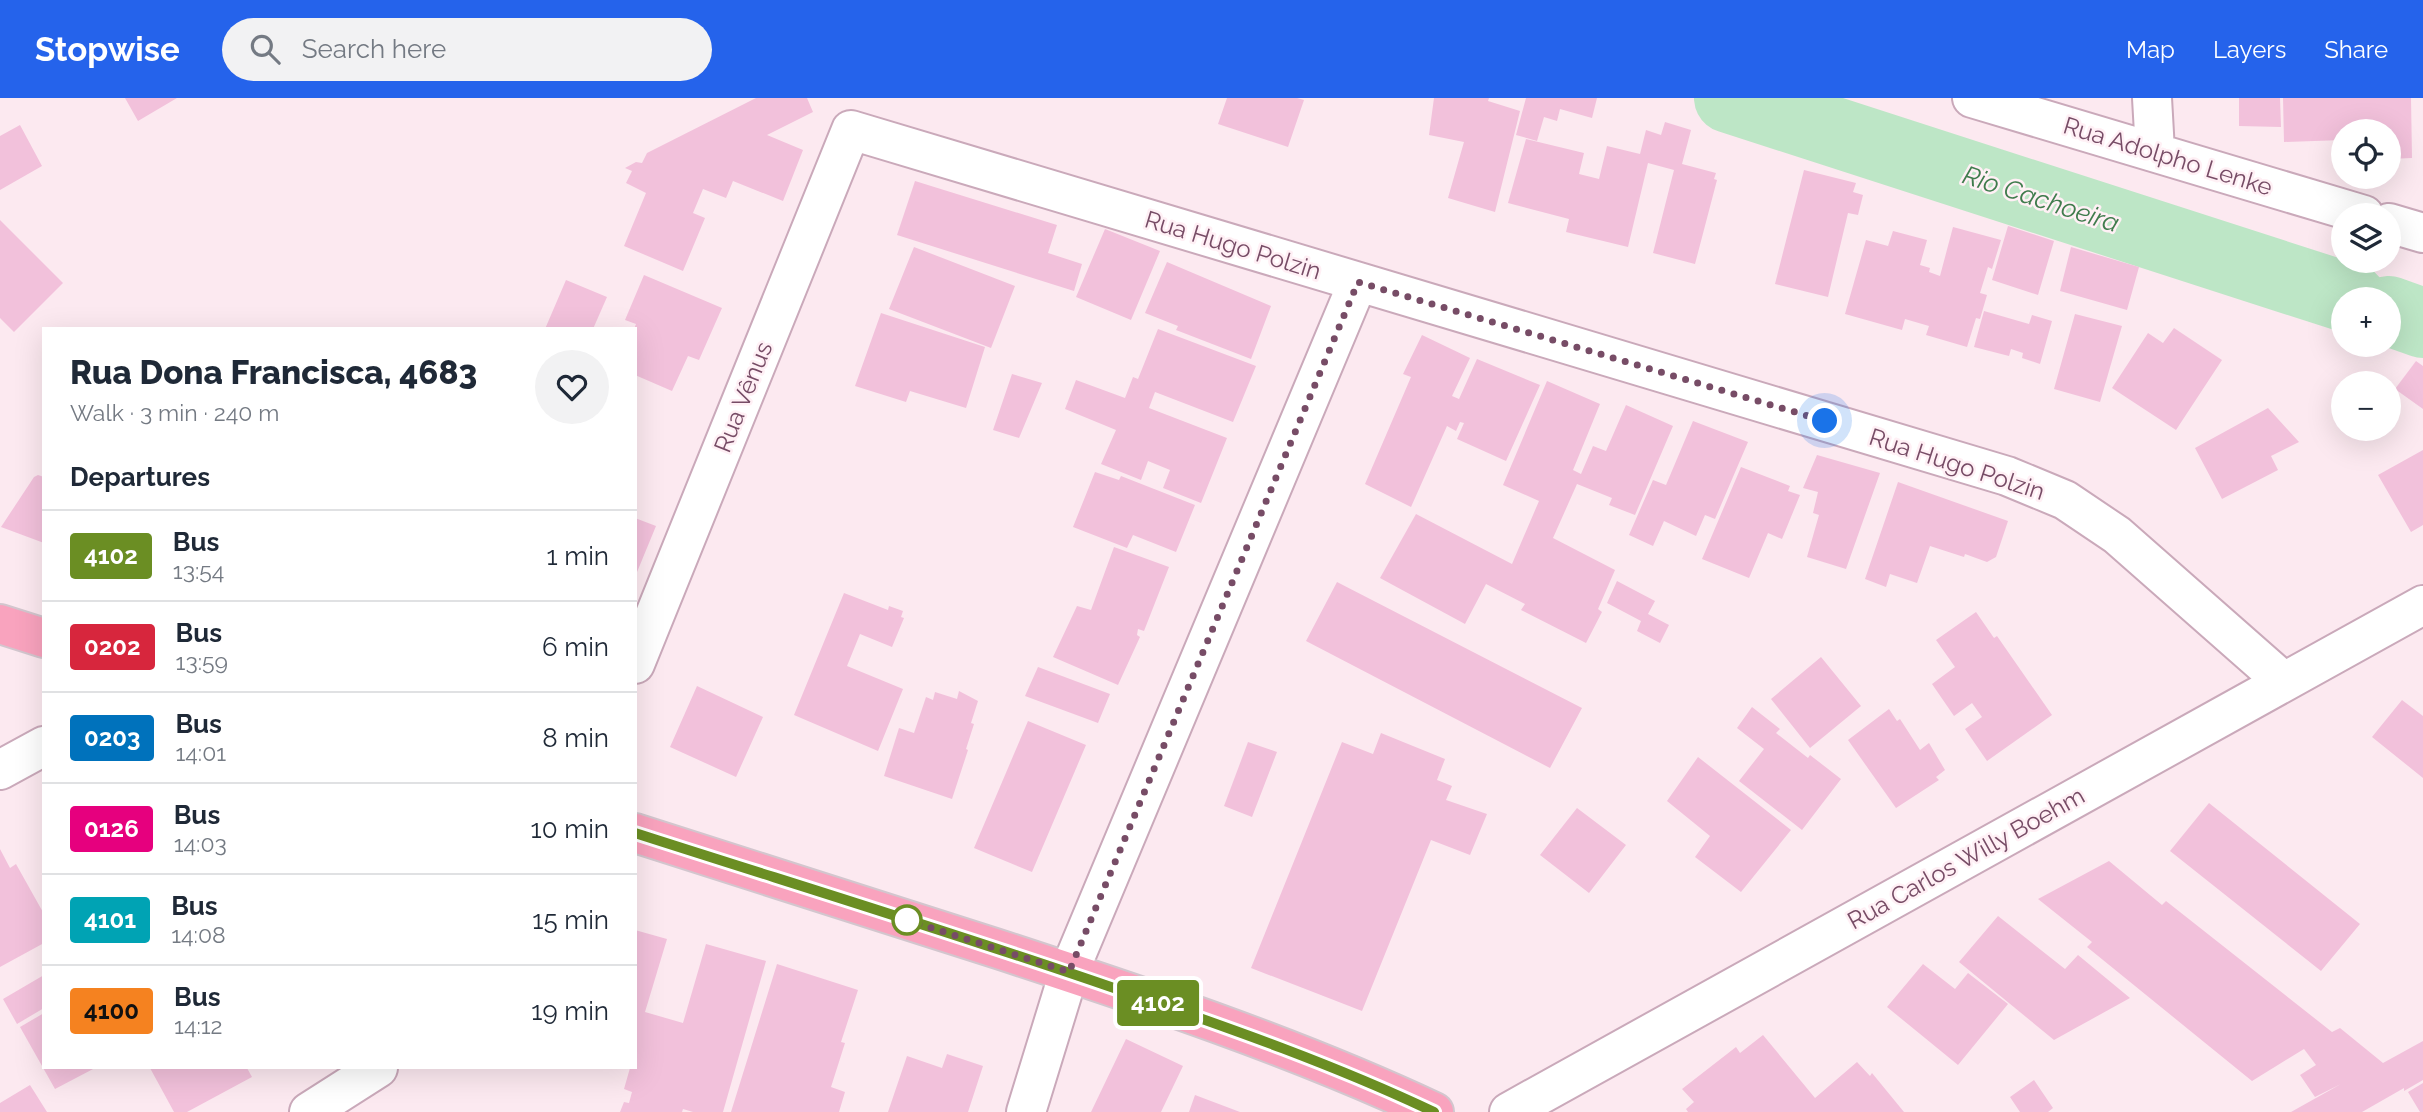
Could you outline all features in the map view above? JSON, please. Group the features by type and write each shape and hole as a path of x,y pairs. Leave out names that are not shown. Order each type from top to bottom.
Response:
{"main road":[{"path":"0,624 42,637"},
{"path":"637,834 1069,972 1336,1067 1434,1112"}],"street":[{"name":"Rua Adolpho Lenke","path":"1972,98 2331,205"},
{"path":"2152,98 2155,151"},
{"name":"Rua Hugo Polzin","path":"851,130 2007,476 2065,500 2117,535 2284,682"},
{"name":"Rua Vênus","path":"637,659 851,130"},
{"path":"2401,227 2423,233"},
{"path":"1026,1112 1069,972 1358,282"},
{"name":"Rua Carlos Willy Boehm","path":"1509,1112 2423,605"},
{"path":"0,770 42,747"},
{"path":"309,1112 376,1069"}],"building":[{"path":"125,98 177,98 138,121"},
{"path":"756,98 807,98 813,112 767,135 803,150 783,201 733,181 726,198 703,189 693,213 705,218 683,271 624,246 646,193 626,183 632,171 625,168 636,162 642,163 647,153"},
{"path":"1227,98 1304,100 1288,147 1218,124"},
{"path":"1434,98 1489,98 1488,101 1520,111 1495,212 1448,198 1464,142 1429,135"},
{"path":"1526,98 1597,98 1592,118 1560,109 1557,121 1544,117 1537,141 1516,135"},
{"path":"2239,98 2280,98 2281,127 2239,126"},
{"path":"2283,98 2411,98 2412,158 2401,158 2401,119 2331,119 2331,140 2284,142"},
{"path":"1665,122 1691,130 1682,164 1716,173 1714,179 1717,180 1695,264 1653,253 1674,170 1648,163 1628,247 1566,232 1569,219 1508,203 1526,139 1584,153 1579,174 1599,179 1607,146 1640,154 1646,130 1661,135"},
{"path":"20,125 42,166 0,190 0,136"},
{"path":"1804,170 1856,183 1853,192 1863,195 1858,215 1848,213 1828,297 1775,284"},
{"path":"915,181 1057,225 1048,253 1082,264 1074,291 897,235"},
{"path":"0,220 63,283 14,332 0,318"},
{"path":"2008,226 2054,241 2038,295 1992,280"},
{"path":"1953,227 2001,240 1992,269 1988,267 1980,293 1987,295 1967,347 1926,335 1929,326 1905,319 1902,330 1845,314 1866,240 1888,246 1893,231 1927,240 1920,265 1930,268 1929,272 1940,276"},
{"path":"1105,229 1160,251 1131,320 1076,297"},
{"path":"914,247 1015,286 991,348 889,309"},
{"path":"2071,247 2139,267 2127,310 2060,291"},
{"path":"1167,262 1271,306 1251,359 1176,330 1178,326 1145,313"},
{"path":"644,275 722,308 699,360 688,356 672,391 637,376 637,327 625,320"},
{"path":"566,280 607,297 594,327 546,327"},
{"path":"1984,311 2029,324 2032,315 2052,321 2040,364 2022,358 2023,353 2011,349 2009,356 1974,347"},
{"path":"881,313 985,347 966,408 910,391 906,402 855,386"},
{"path":"2075,314 2122,326 2100,402 2054,389"},
{"path":"2174,328 2222,360 2176,430 2112,388 2148,333 2163,343"},
{"path":"1158,329 1256,366 1233,422 1155,392 1149,408 1227,438 1201,503 1163,488 1170,470 1148,461 1141,480 1101,464 1116,430 1065,409 1076,380 1125,398 1133,377 1138,379"},
{"path":"1422,335 1470,358 1452,396 1459,399 1477,359 1540,385 1506,461 1457,439 1464,423 1460,422 1456,431 1447,426 1411,507 1365,484 1411,377 1403,374"},
{"path":"2416,361 2423,366 2423,409 2401,393 2401,381"},
{"path":"1012,374 1042,383 1019,438 993,430"},
{"path":"1547,381 1600,404 1573,470 1581,474 1593,446 1606,451 1626,405 1673,426 1635,515 1609,505 1612,498 1577,484 1553,538 1615,570 1598,609 1602,612 1586,643 1521,610 1525,604 1486,584 1465,624 1380,578 1416,514 1512,564 1539,501 1503,485"},
{"path":"2268,408 2299,442 2271,456 2278,470 2222,499 2195,448"},
{"path":"1693,421 1748,442 1715,519 1705,515 1696,536 1664,521 1653,546 1629,535 1653,480 1666,485"},
{"path":"2423,450 2423,525 2411,532 2378,475"},
{"path":"1817,455 1880,473 1846,569 1807,557 1819,515 1813,513 1818,492 1803,488"},
{"path":"1741,467 1790,486 1788,491 1800,495 1782,539 1768,533 1749,578 1702,559"},
{"path":"1095,472 1119,480 1121,476 1195,505 1176,552 1133,535 1127,548 1073,527"},
{"path":"42,476 42,542 1,527 34,477"},
{"path":"1898,482 2008,521 1996,557 1987,562 1930,546 1917,583 1890,574 1886,587 1865,579"},
{"path":"637,519 656,526 637,572"},
{"path":"1114,547 1169,567 1144,631 1138,629 1137,635 1140,637 1118,685 1053,657 1077,606 1091,610"},
{"path":"1617,581 1655,601 1648,614 1669,625 1660,643 1637,631 1641,621 1607,603"},
{"path":"1337,582 1582,708 1550,768 1306,641"},
{"path":"844,593 888,610 889,606 903,611 901,617 904,618 892,647 860,634 847,666 903,689 878,751 794,715"},
{"path":"1976,612 1994,638 1997,636 2052,715 1987,761 1965,729 1982,717 1972,703 1954,716 1932,684 1955,667 1936,640"},
{"path":"1821,657 1861,706 1810,748 1771,699"},
{"path":"1038,667 1110,694 1098,723 1025,696"},
{"path":"697,686 763,717 736,777 670,747"},
{"path":"959,691 978,701 971,723 974,724 966,749 968,750 952,799 884,776 899,728 914,733 926,697 933,700 935,692 957,699"},
{"path":"2402,700 2423,716 2423,778 2372,737"},
{"path":"1752,707 1780,729 1776,733 1841,779 1802,830 1739,781 1764,749 1737,728"},
{"path":"1889,709 1897,721 1900,719 1920,750 1929,743 1945,770 1936,777 1939,780 1896,808 1848,740"},
{"path":"1028,721 1086,745 1032,872 974,848"},
{"path":"1381,733 1445,759 1437,780 1452,786 1446,800 1487,814 1470,855 1431,840 1362,1011 1251,968 1342,742 1373,754"},
{"path":"1248,742 1277,752 1252,817 1224,806"},
{"path":"1698,757 1791,830 1741,892 1695,857 1710,836 1667,801"},
{"path":"2209,803 2360,924 2321,971 2170,851"},
{"path":"1577,808 1626,845 1589,893 1540,855"},
{"path":"0,849 10,868 16,864 42,910 42,944 0,967"},
{"path":"2109,861 2162,905 2166,901 2332,1032 2340,1028 2383,1063 2423,1041 2423,1080 2362,1112 2291,1112 2341,1084 2315,1097 2300,1075 2316,1065 2304,1049 2252,1081 2087,947 2092,942 2038,899"},
{"path":"1998,916 2065,969 2078,955 2130,998 2054,1040 1959,962"},
{"path":"637,931 667,939 645,1012 683,1023 706,944 766,961 723,1112 693,1112 683,1109 682,1112 620,1112 624,1102 629,1103 632,1092 624,1089 630,1069 637,1069"},
{"path":"777,964 858,990 841,1042 845,1043 831,1087 845,1092 839,1112 731,1112"},
{"path":"1923,964 1955,989 1968,973 2008,1004 1958,1065 1887,1007"},
{"path":"42,976 42,1009 17,1024 3,999"},
{"path":"42,1014 42,1066 20,1027"},
{"path":"1763,1035 1815,1098 1857,1062 1870,1076 1872,1073 1904,1112 1688,1112 1686,1109 1694,1102 1682,1089 1736,1047 1740,1053"},
{"path":"1126,1039 1183,1066 1161,1112 1091,1112"},
{"path":"947,1054 983,1066 968,1112 888,1112 907,1056 942,1068"},
{"path":"44,1069 93,1069 55,1089"},
{"path":"151,1069 248,1069 252,1077 187,1112 174,1112"},
{"path":"2034,1080 2053,1108 2048,1112 2020,1112 2010,1097"},
{"path":"2423,1083 2423,1112 2420,1112 2408,1092"},
{"path":"30,1085 47,1112 0,1112 0,1103"},
{"path":"1195,1095 1240,1112 1189,1112"}],"waterway":[{"name":"Rio Cachoeira","path":"1729,98 2331,292"},
{"name":"Rio Cachoeira","path":"2401,315 2423,323"}],"bus line":[{"name":"4102","path":"637,834 1069,972 1211,1021 1336,1067 1434,1112"}],"route":[{"path":"907,920 1069,972 1358,282 1825,421"}]}
